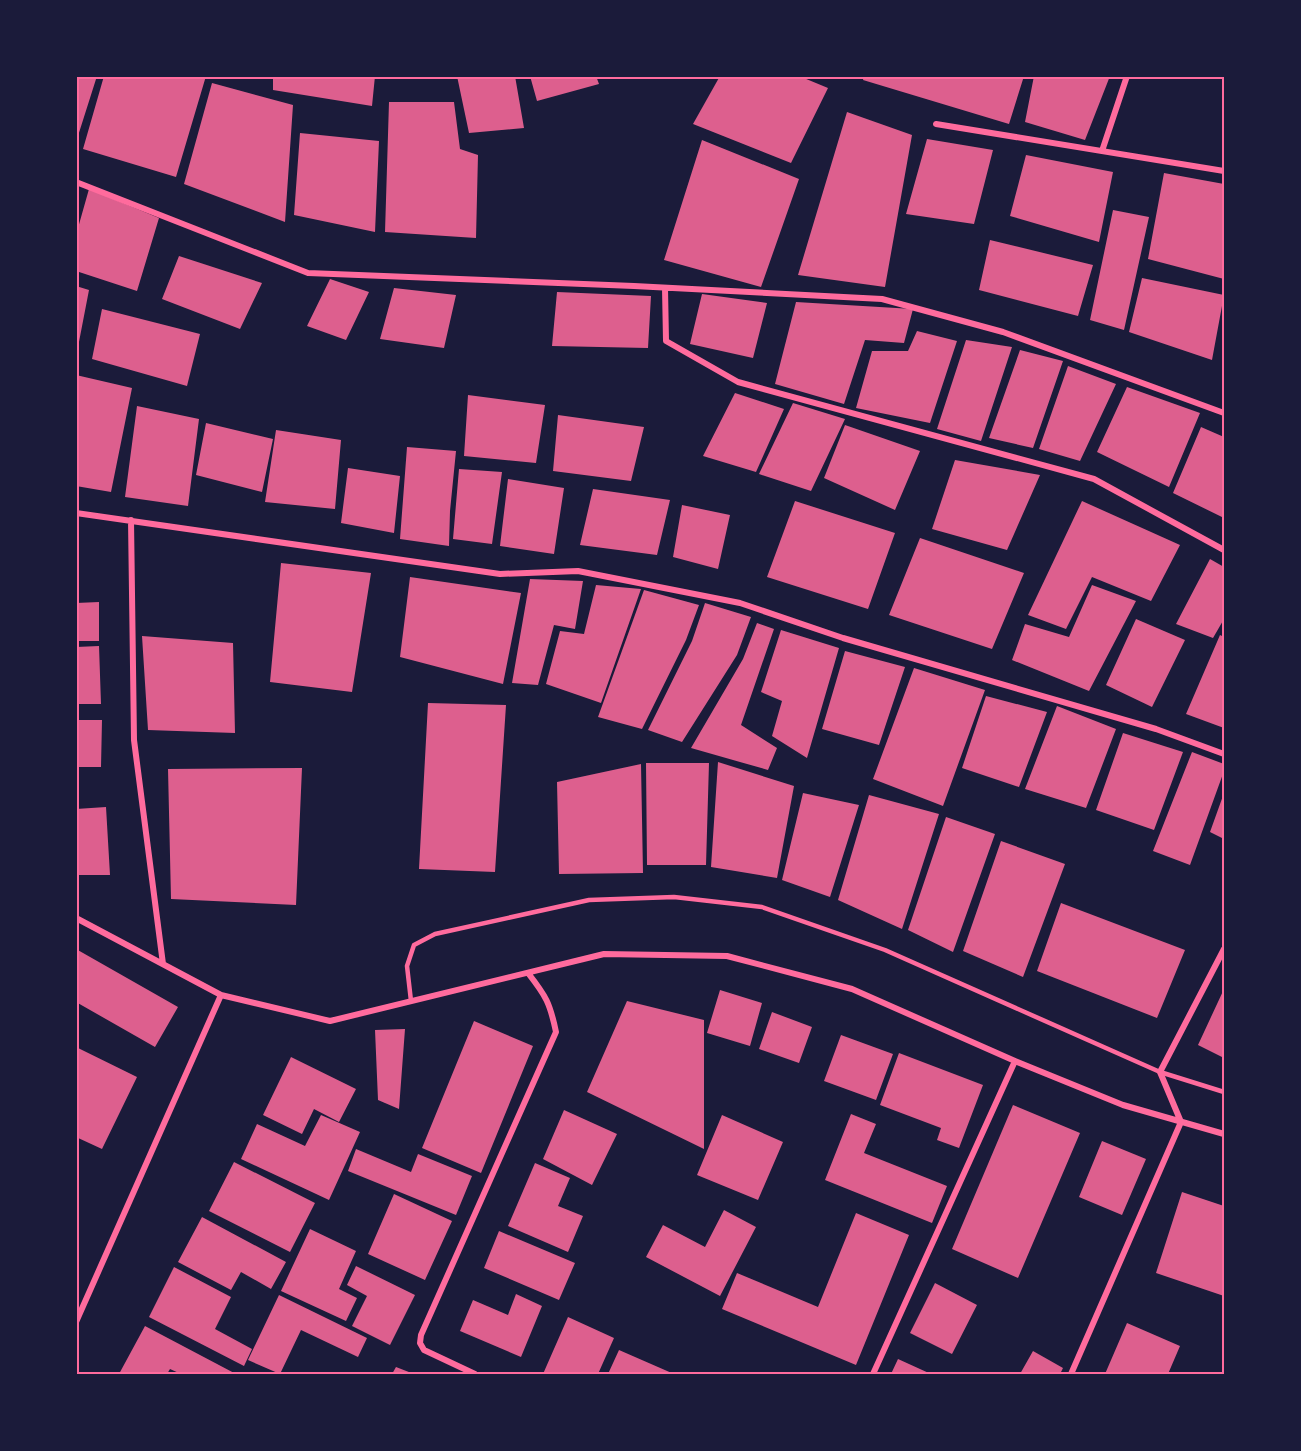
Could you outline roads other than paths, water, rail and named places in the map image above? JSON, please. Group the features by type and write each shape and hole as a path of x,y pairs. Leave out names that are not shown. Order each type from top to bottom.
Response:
{"street":[{"path":"1102,151 1127,76"},
{"path":"936,124 1224,171"},
{"path":"76,182 308,273 882,300 1003,332 1224,413"},
{"path":"665,288 666,341 738,382 1094,479 1224,550"},
{"path":"76,513 500,574 578,571 740,603 843,638 1156,729 1224,754"},
{"path":"131,520 134,740 163,964"},
{"path":"76,918 221,995 330,1021 604,954 727,956 852,989 1123,1105 1224,1134"},
{"path":"1071,1374 1181,1122 1160,1072 1224,949"},
{"path":"475,1374 424,1350 420,1343 421,1335 556,1032 550,1007 528,973"},
{"path":"76,1322 221,995"},
{"path":"873,1374 1016,1061"}],"lane":[{"path":"411,1001 407,966 414,945 435,933 589,900 674,897 762,907 885,950 1160,1072 1224,1092"}]}
